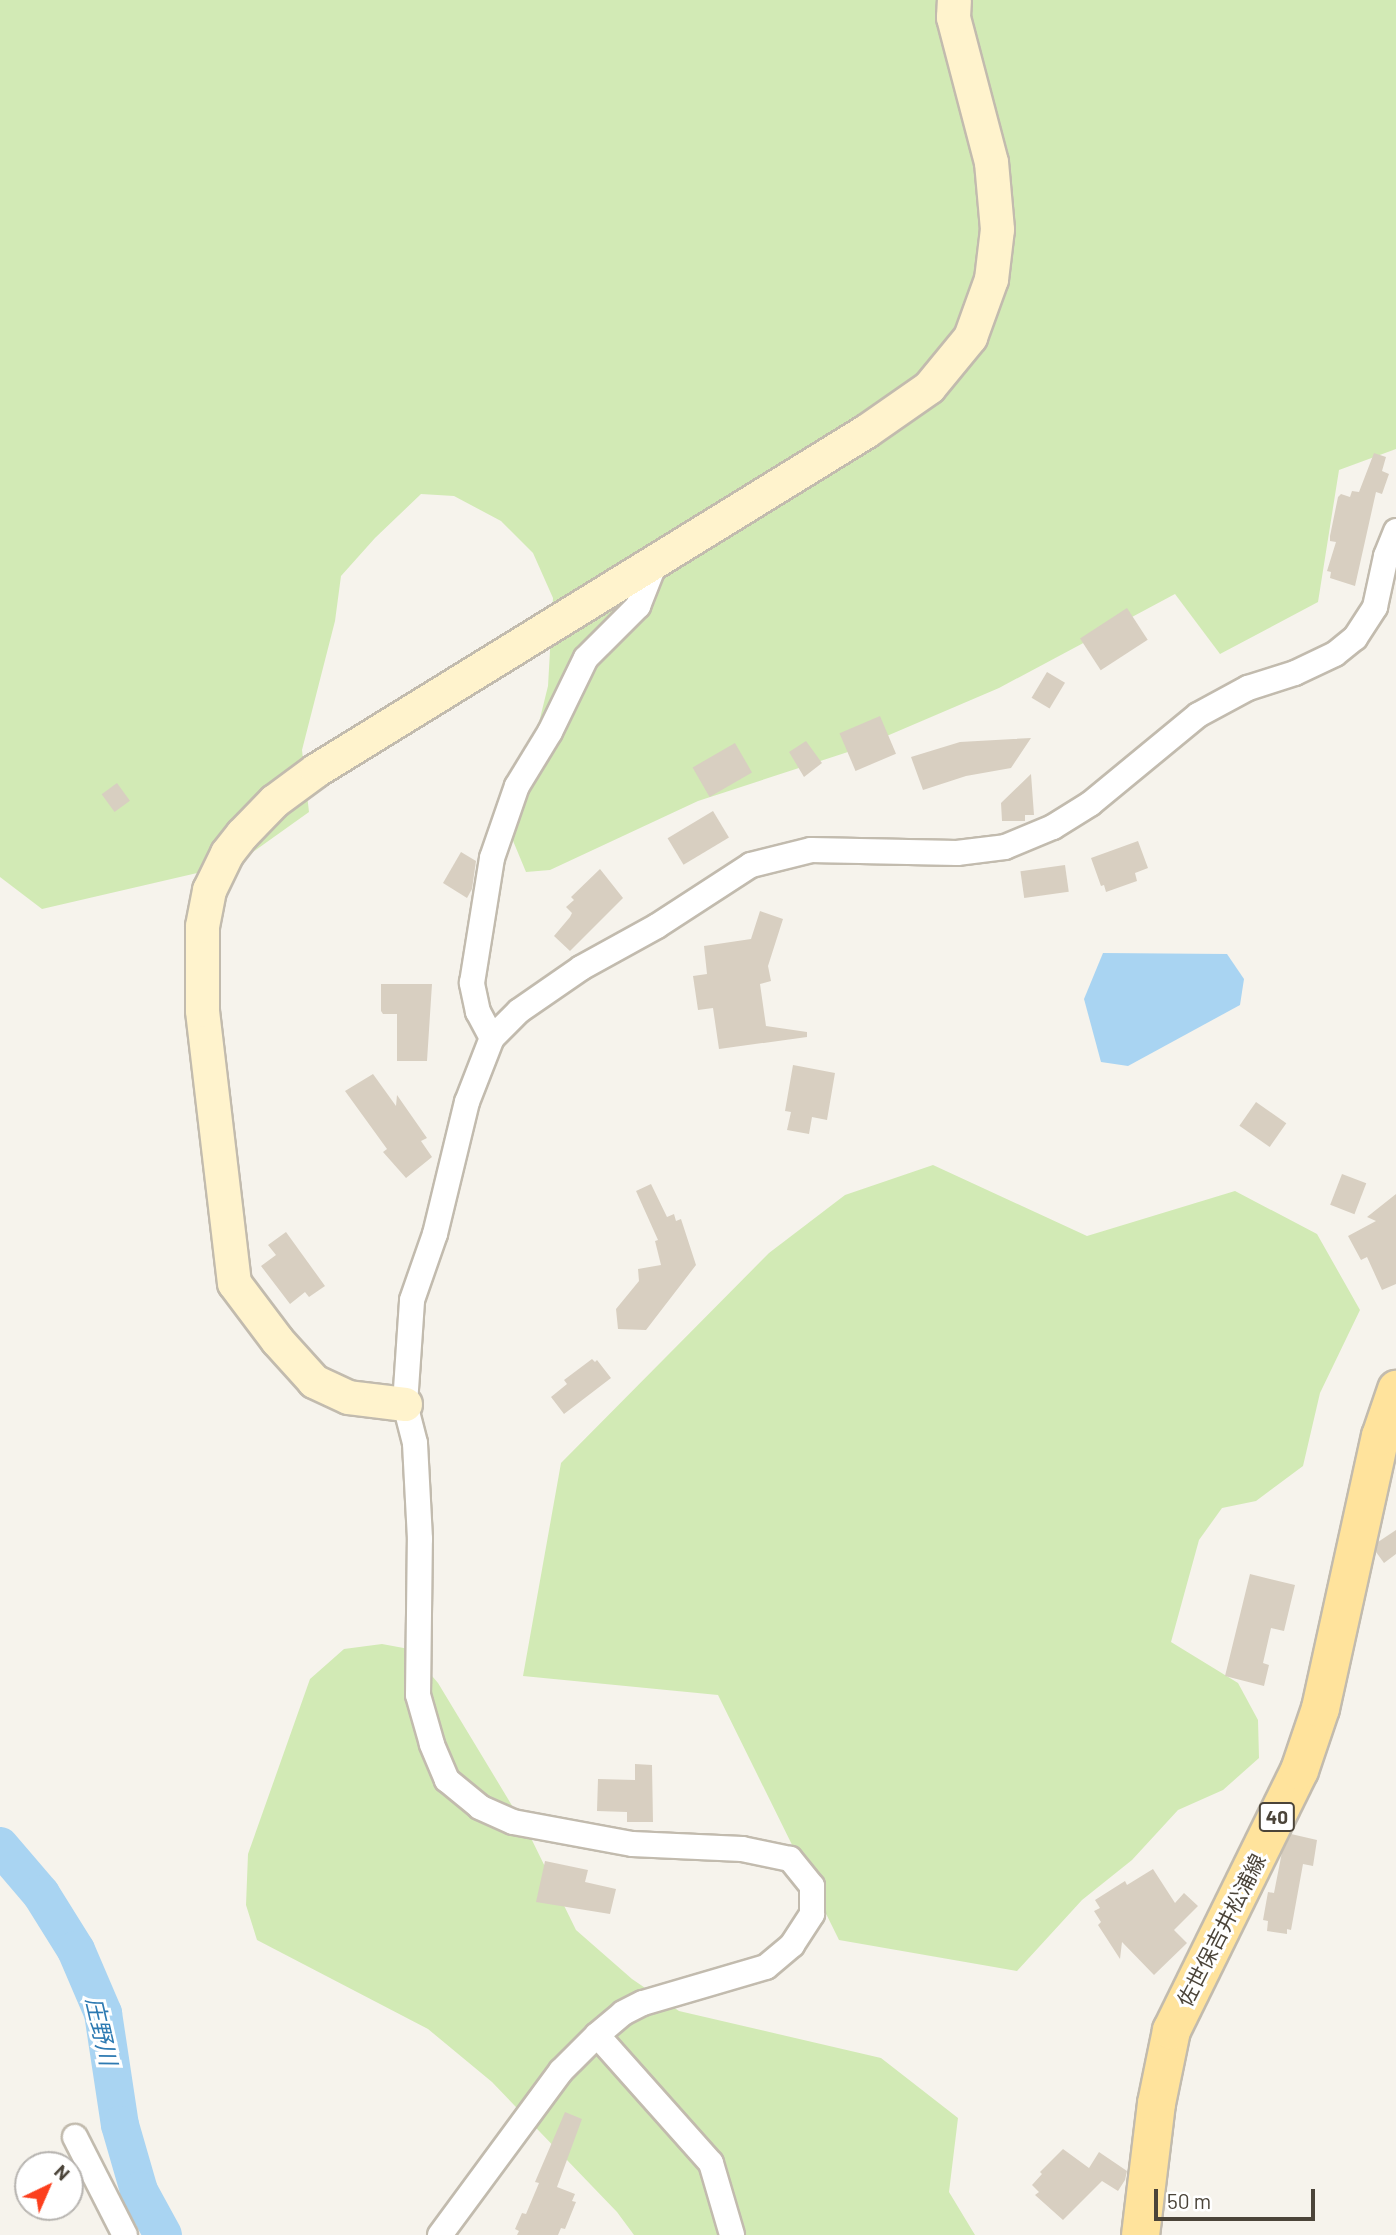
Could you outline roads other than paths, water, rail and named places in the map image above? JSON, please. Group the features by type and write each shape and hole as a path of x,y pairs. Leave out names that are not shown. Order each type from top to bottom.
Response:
{"main road":[{"name":"佐世保吉井松浦線","path":"1140,2235 1156,2103 1171,2030 1298,1770 1320,1708 1380,1436 1396,1389"}],"street":[{"path":"405,1404 348,1397 314,1381 276,1340 234,1283 202,1010 202,926 209,890 227,853 242,834 274,801 306,777 657,558 866,432 929,387 970,337 991,279 997,229 991,162 953,16 954,0"},
{"path":"440,2235 561,2071 597,2035 623,2014 643,2003 766,1967 792,1945 812,1914 813,1886 790,1859 742,1849 632,1844 513,1822 480,1807 447,1780 432,1744 418,1695 419,1526 415,1443 405,1404 412,1300 435,1234 467,1102 492,1038 519,1011 581,968 657,926 751,865 811,850 957,853 1004,847 1053,827 1090,804 1198,715 1248,688 1294,673 1335,654 1355,638 1375,607 1386,556 1396,531"},
{"path":"492,1038 478,1012 472,983 496,846 517,786 550,732 586,658 638,606 657,558"},
{"path":"597,2035 710,2163 732,2235"},
{"path":"75,2137 125,2235"}],"water":[{"path":"1103,953 1227,954 1244,979 1240,1005 1128,1066 1101,1062 1084,999"}],"waterway":[{"name":"庄野川","path":"0,1846 41,1894 76,1950 103,2013 120,2125 139,2191 163,2235"}]}
